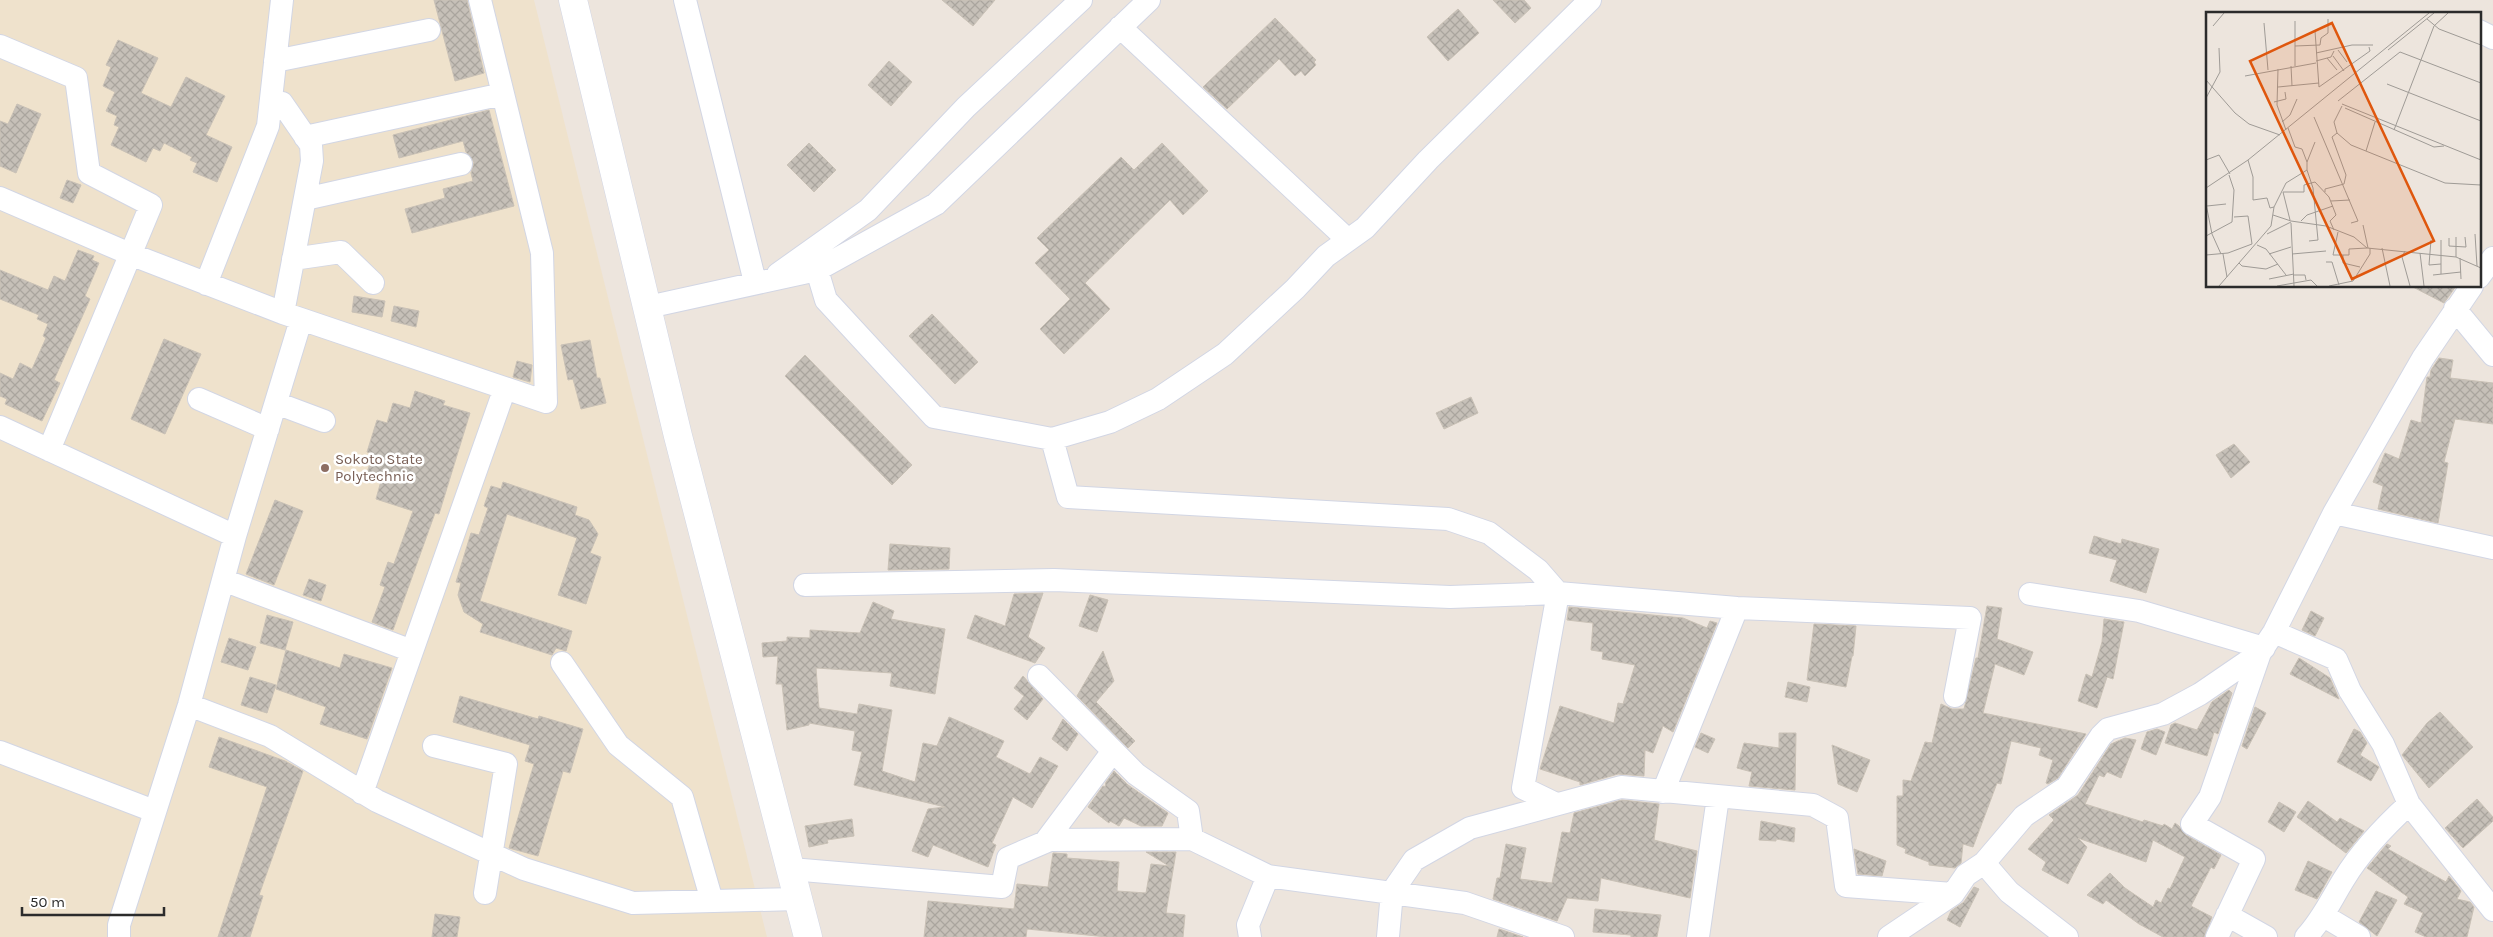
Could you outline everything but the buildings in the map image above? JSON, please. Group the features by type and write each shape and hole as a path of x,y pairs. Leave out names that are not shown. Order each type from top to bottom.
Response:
{"street":[{"path":"206,284 268,126 282,0"},
{"path":"0,198 130,254 206,284 292,316 546,402 542,253 480,0"},
{"path":"574,0 678,436 808,937"},
{"path":"685,0 763,280"},
{"path":"763,280 868,210 966,107 1080,0"},
{"path":"648,307 763,280 817,270 936,204 1149,0"},
{"path":"817,270 826,300 934,416 1052,439 1110,422 1158,399 1225,354 1326,256 1364,228 1428,160 1590,0"},
{"path":"1120,27 1348,240"},
{"path":"275,61 429,30"},
{"path":"2480,32 2493,38"},
{"path":"0,46 76,78 89,173 151,205 49,450"},
{"path":"305,137 503,94"},
{"path":"119,937 119,925 189,705 235,536 276,403 292,316 293,259 312,161 310,145 282,103 271,102"},
{"path":"305,199 462,164"},
{"path":"293,259 341,252 373,282"},
{"path":"2480,275 2493,258"},
{"path":"2217,937 2254,859 2192,824 2210,797 2266,644 2334,513 2423,358 2471,288"},
{"path":"2455,309 2493,355"},
{"path":"362,793 505,388"},
{"path":"199,400 268,429"},
{"path":"276,403 324,422"},
{"path":"0,427 235,536"},
{"path":"1052,439 1068,497 1448,518 1489,533 1538,570 1558,593"},
{"path":"2334,513 2493,548"},
{"path":"223,580 412,651"},
{"path":"805,584 1054,580 1450,597 1558,593 1737,608 1970,618 1956,696"},
{"path":"1556,804 1523,788 1558,593"},
{"path":"2030,594 2139,611 2266,644 2336,659 2350,691 2383,744 2409,804 2493,910"},
{"path":"1664,792 1737,608"},
{"path":"1889,937 1953,894 1966,875 1984,863 2024,816 2067,787 2100,736 2108,729 2163,714 2200,694 2266,644"},
{"path":"562,663 618,745 682,797 712,901"},
{"path":"1039,676 1136,774 1188,810 1192,839"},
{"path":"189,705 270,736 362,793 524,870 633,903 798,898"},
{"path":"434,746 506,764 485,893"},
{"path":"1045,842 1113,751"},
{"path":"0,752 154,811"},
{"path":"1388,937 1392,892 1414,860 1470,828 1621,787 1813,805 1837,818 1846,886 1953,894"},
{"path":"1698,937 1718,797"},
{"path":"2306,937 2324,916 2344,878 2384,827 2409,804"},
{"path":"791,869 1002,887 1008,858 1050,840 1192,839 1268,876 1465,903 1563,937"},
{"path":"1984,863 2009,892 2067,937"},
{"path":"1250,937 1248,925 1268,876"},
{"path":"2227,915 2266,937"},
{"path":"2324,916 2359,937"}],"shaded area":[{"name":"Sokoto State Polytechnic","path":"0,0 534,0 767,937 0,937"}],"place":[{"name":"Sokoto State Polytechnic","path":"325,468"}]}
